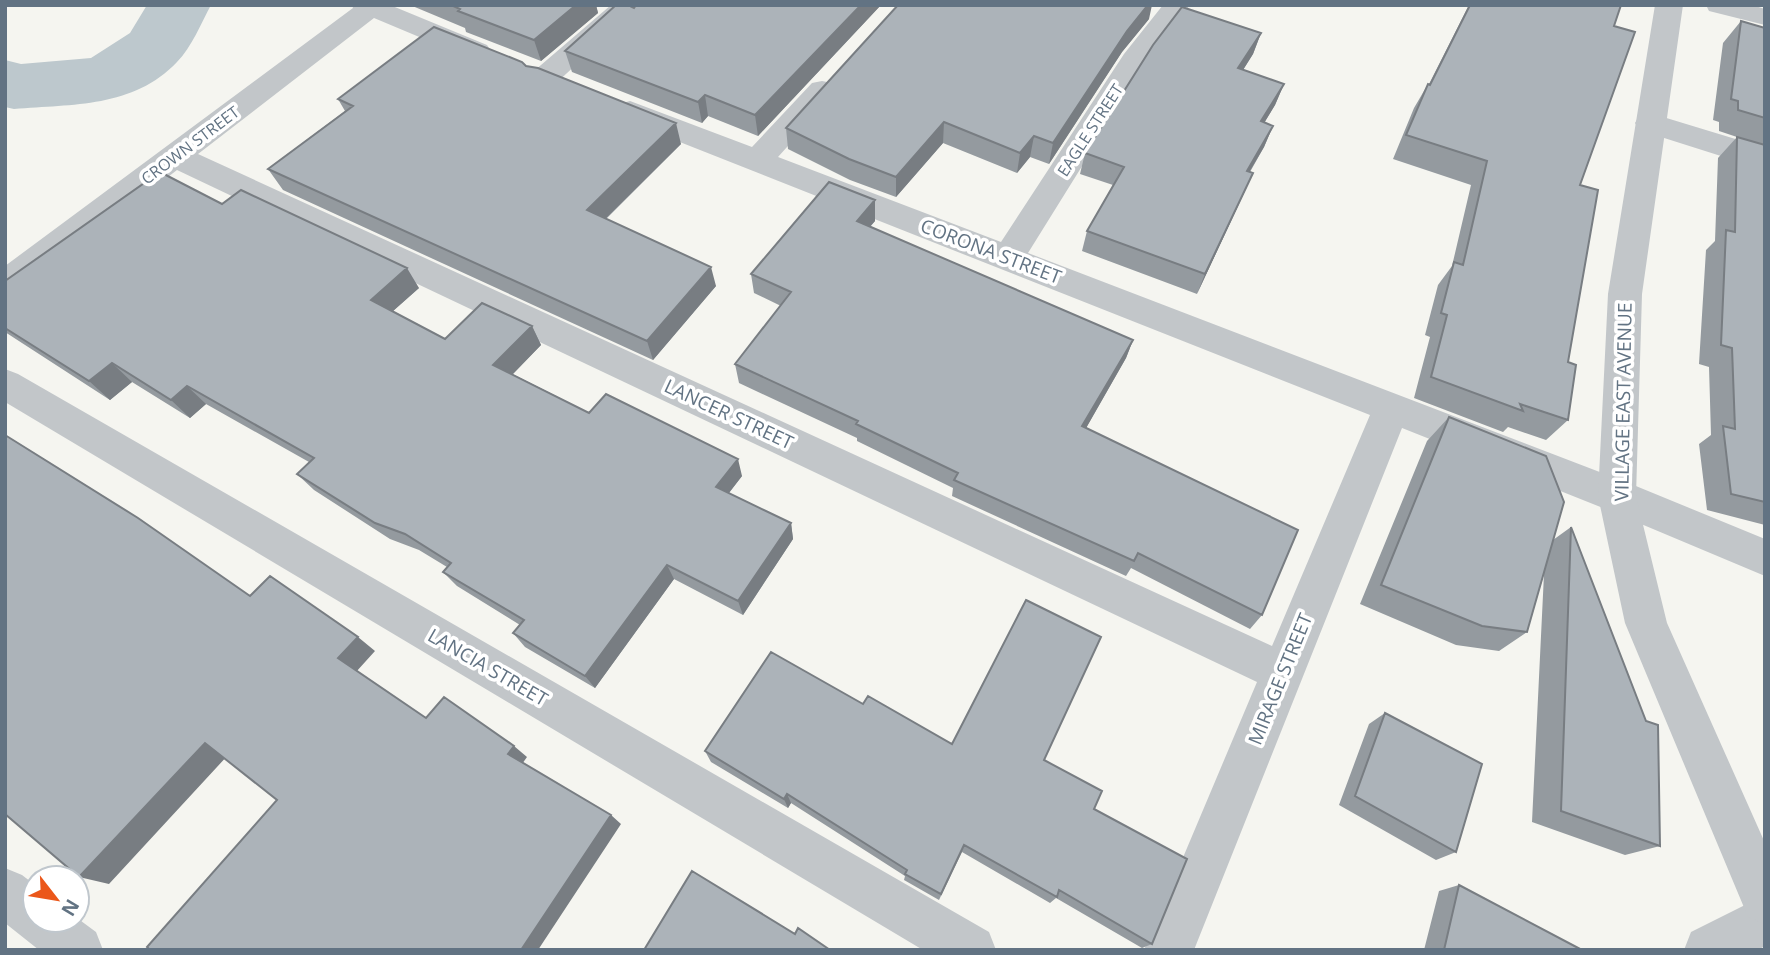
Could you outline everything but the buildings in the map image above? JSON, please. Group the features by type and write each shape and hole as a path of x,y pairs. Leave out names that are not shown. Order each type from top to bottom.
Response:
{"street":[{"path":"523,70 628,5"},
{"name":"EAGLE STREET","path":"1008,258 1135,60 1177,5"},
{"name":"VILLAGE EAST AVENUE","path":"1669,5 1625,295 1617,496 1646,622 1765,900"},
{"path":"1719,5 1765,18"},
{"name":"CORONA STREET","path":"370,6 523,70 1617,496 1765,558"},
{"name":"CROWN STREET","path":"5,284 370,6"},
{"path":"757,160 838,73"},
{"path":"1650,123 1765,159"},
{"name":"LANCER STREET","path":"175,156 1282,672"},
{"name":"LANCIA STREET","path":"5,384 971,950"},
{"name":"MIRAGE STREET","path":"1169,950 1391,409"},
{"path":"5,892 21,905"},
{"path":"1709,950 1765,919"},
{"path":"58,934 78,950"}],"waterway":[{"path":"5,82 14,87 108,79 154,47 179,5"}]}
